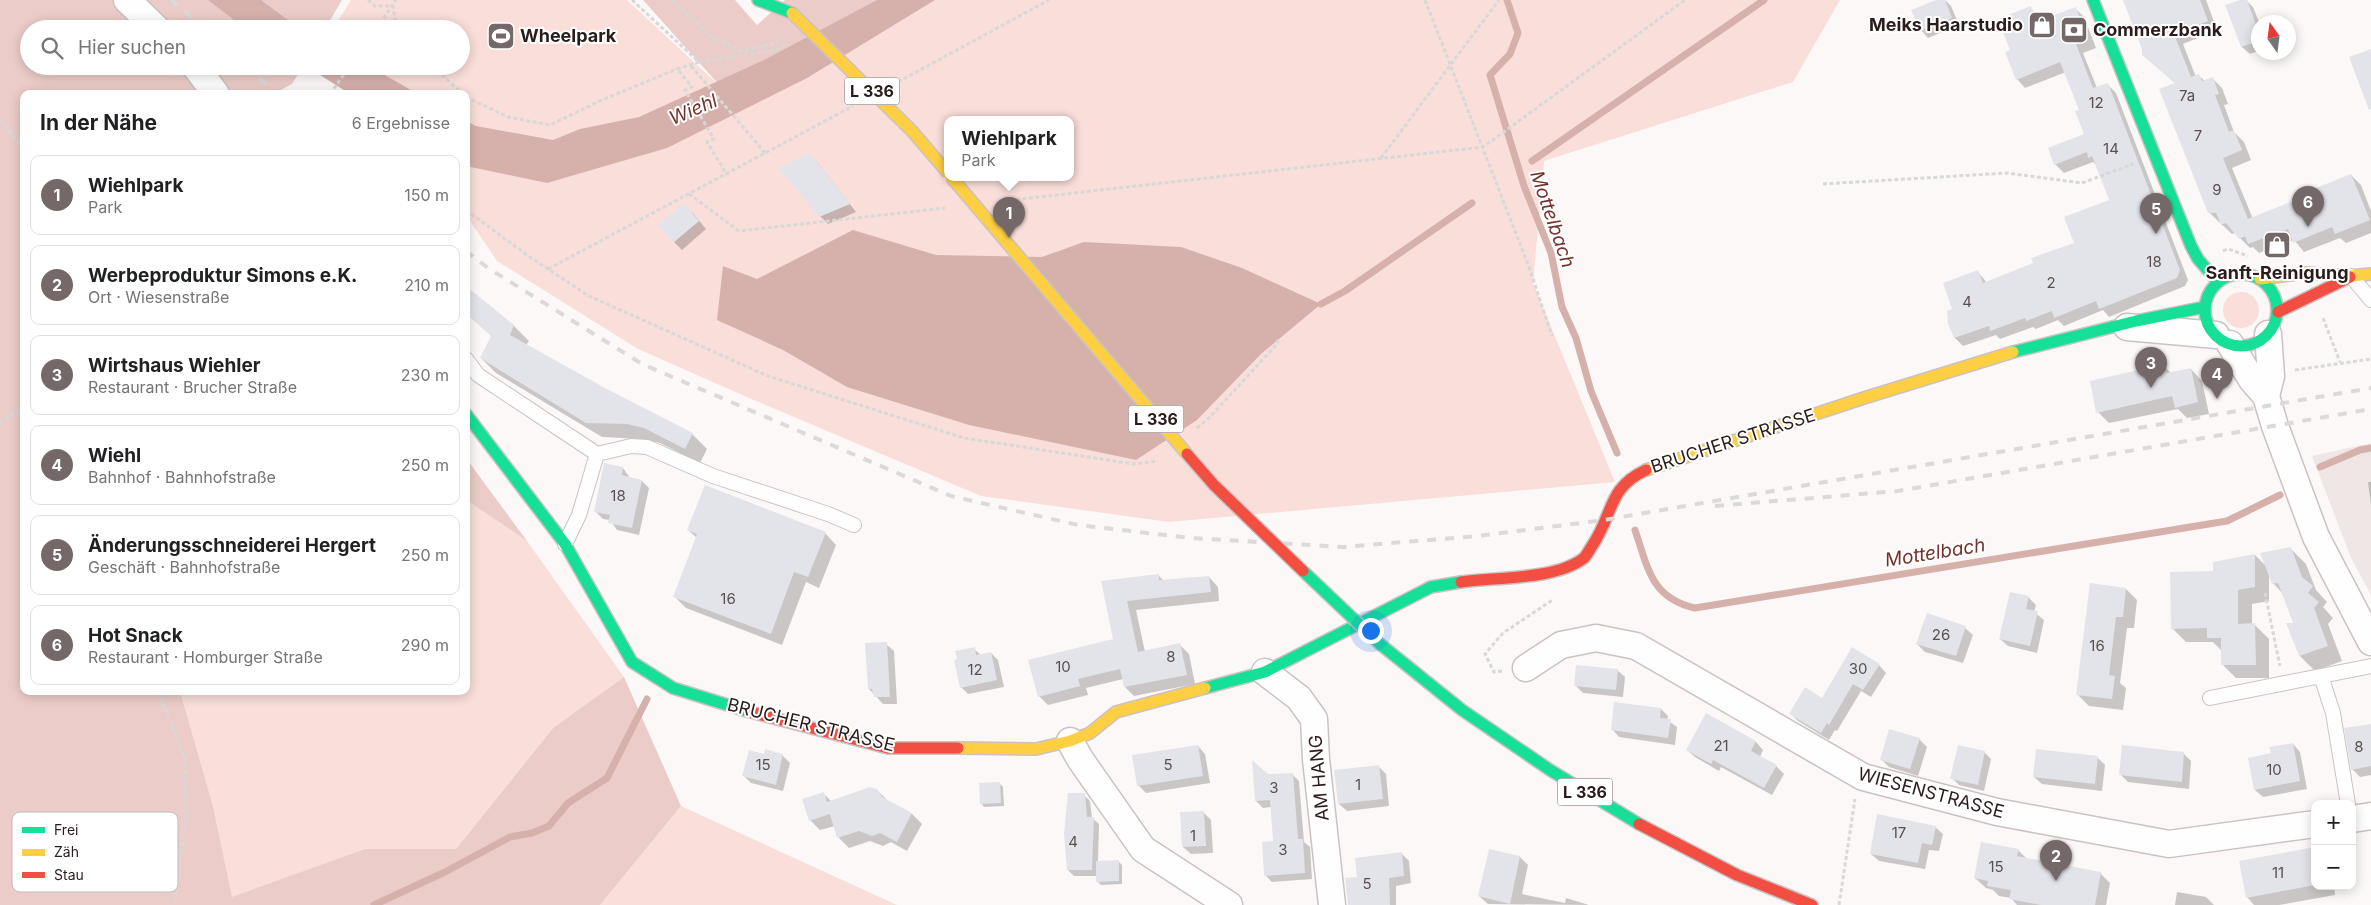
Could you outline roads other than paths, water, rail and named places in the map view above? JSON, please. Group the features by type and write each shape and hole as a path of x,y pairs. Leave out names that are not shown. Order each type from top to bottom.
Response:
{"street":[{"path":"126,0 147,20"},
{"name":"L 336","path":"758,0 792,13 912,131 944,168"},
{"path":"789,0 792,13"},
{"path":"2094,0 2191,246 2198,259 2218,282"},
{"path":"202,75 213,90"},
{"name":"L 336","path":"954,181 1150,413 1214,485 1380,644 1462,710 1550,770 1661,837 1737,875 1812,905"},
{"path":"2260,279 2305,273 2351,276 2371,274"},
{"path":"2266,396 2270,376 2275,296 2266,283 2260,279 2252,275 2234,274 2218,282 2211,290 2205,307 2210,327 2223,340 2266,396 2275,426 2316,537 2371,642"},
{"path":"2223,340 2251,345 2273,323 2351,276"},
{"name":"BRUCHER STRASSE","path":"470,419 565,544 632,662 673,688 743,710 888,748 1036,749 1070,741 1090,733 1116,712 1264,672 1431,587 1488,578 1549,574 1584,558 1598,539 1604,520 1620,487 1633,476 1662,462 2003,355 2080,333 2205,307"},
{"name":"BRUCHER STRASSE","path":"2117,326 2195,332 2223,340"},
{"name":"WIESENSTRASSE","path":"1526,668 1560,646 1596,638 1636,646 1859,776 1997,812 2169,844 2311,825"},
{"name":"AM HANG","path":"1264,672 1299,698 1314,719 1316,759 1332,905"},
{"path":"1070,741 1080,759 1143,848 1229,905"},
{"path":"2356,818 2371,816"}],"lane":[{"path":"2351,276 2371,280"},
{"path":"2351,276 2371,300"},
{"path":"470,364 478,375 597,454 631,446 647,447 713,476 828,514 854,526"},
{"path":"565,544 580,516 597,454"},
{"path":"2210,698 2371,666"},
{"path":"2321,676 2332,713 2347,800"}],"water":[{"path":"208,0 261,0 288,20 234,20"},
{"path":"877,0 935,0 807,78 667,148 547,183 470,167 470,123 476,126 553,140 580,129 639,117 766,59"},
{"path":"320,75 385,75 411,90 344,90"},
{"path":"853,230 936,255 1042,257 1084,242 1181,247 1242,268 1321,304 1261,354 1197,420 1136,460 969,425 847,387 783,350 717,320 723,266 757,279"}],"waterway":[{"name":"Mottelbach","path":"1507,0 1518,33 1510,54 1490,75 1524,186 1551,253 1562,307 1576,338 1591,391 1617,453"},
{"path":"1532,161 1764,0"},
{"path":"1321,304 1345,291 1472,203"},
{"name":"Mottelbach","path":"2320,467 2360,450 2371,448"},
{"name":"Mottelbach","path":"1635,530 1653,580 1669,597 1695,608 2227,521 2280,495"},
{"path":"374,905 445,872 510,837 532,833 549,826 568,803 607,778 647,699"}],"railway":[{"path":"171,0 194,20"},
{"path":"256,75 273,90"},
{"path":"470,254 488,268 642,364 951,496 1078,525 1191,538 1343,547 1478,536 1604,520 2371,388"},
{"path":"1715,506 1898,491 2371,409"}],"place":[{"name":"Meiks Haarstudio","path":"2042,25"},
{"name":"Commerzbank","path":"2074,30"},
{"name":"Wheelpark","path":"501,36"},
{"name":"Hot Snack","path":"2308,227"},
{"name":"Änderungsschneiderei Hergert","path":"2156,234"},
{"name":"Wiehlpark","path":"1009,238"},
{"name":"Sanft-Reinigung","path":"2277,245"},
{"name":"Wirtshaus Wiehler","path":"2151,388"},
{"name":"Wiehl","path":"2217,399"},
{"name":"Werbeproduktur Simons e.K.","path":"2056,881"}]}
